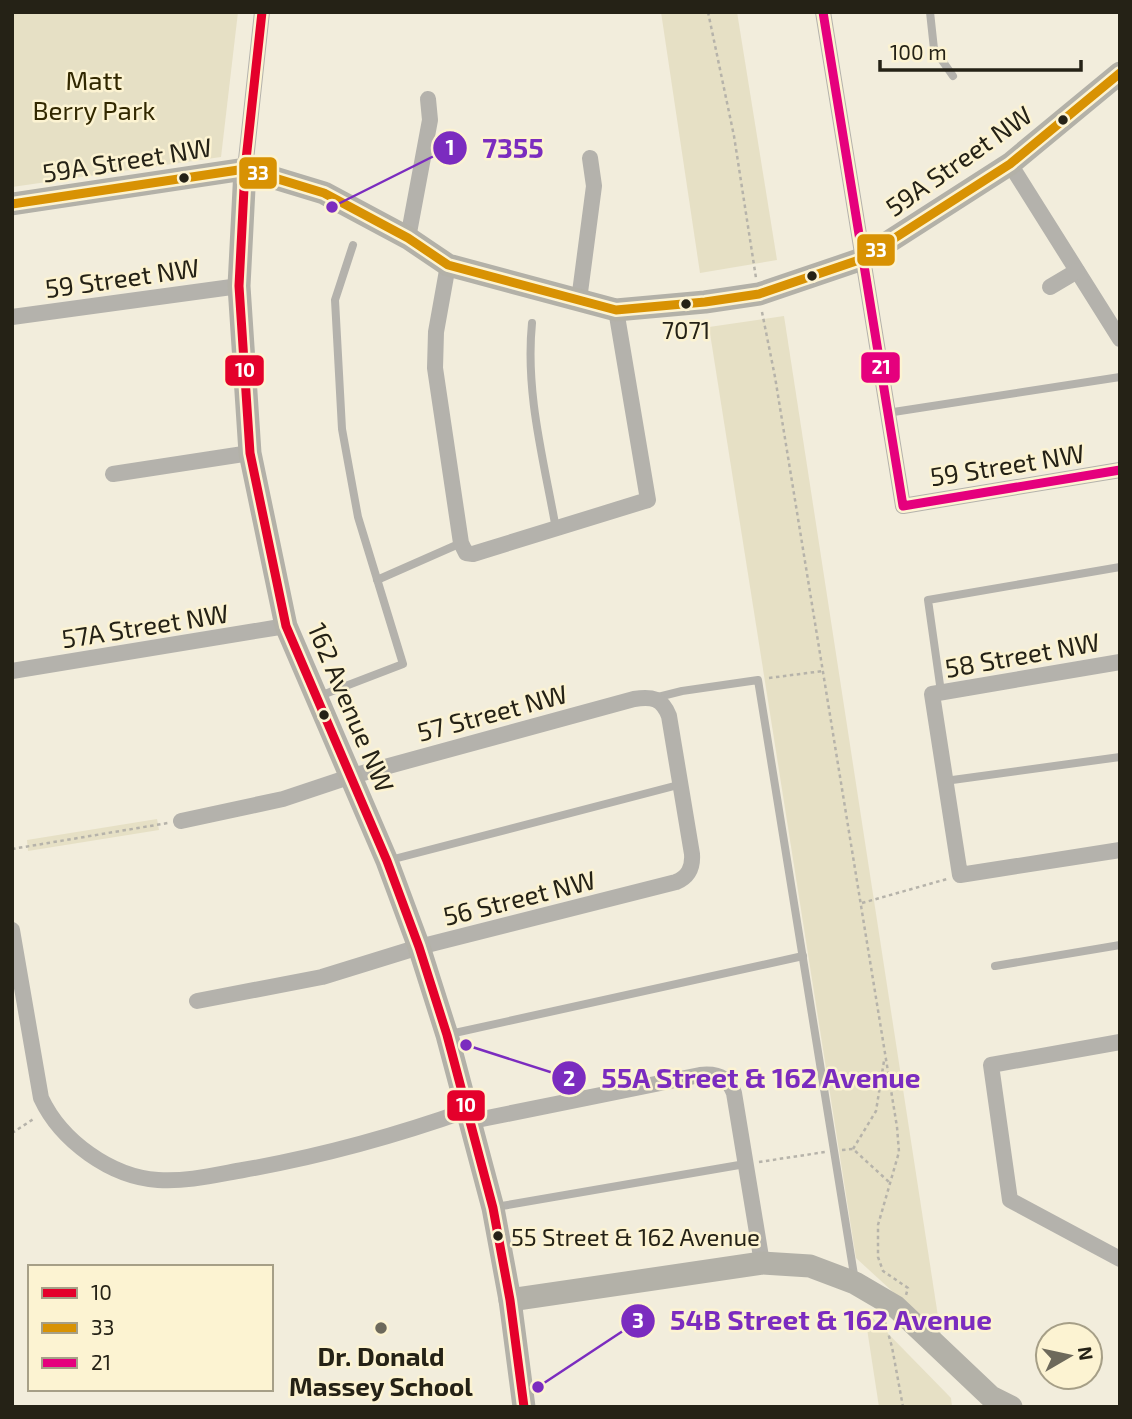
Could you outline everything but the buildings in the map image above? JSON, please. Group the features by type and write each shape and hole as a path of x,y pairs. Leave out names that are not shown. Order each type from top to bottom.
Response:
{"street":[{"name":"162 Avenue NW","path":"262,12 245,169 239,286 250,453 286,626 387,861 419,947 447,1035 493,1208 510,1300 524,1407"},
{"path":"823,12 887,413"},
{"name":"59A Street NW","path":"12,205 245,169 324,193 408,238 448,265 616,310 759,294 862,259 1010,164 1120,73"},
{"path":"408,238 430,120 428,99"},
{"path":"579,300 594,186 590,158"},
{"path":"1010,164 1120,339"},
{"path":"448,265 436,332 435,368 467,549 556,529 648,500 616,310"},
{"path":"1050,288 1077,271"},
{"name":"59 Street NW","path":"12,317 239,286"},
{"name":"59 Street NW","path":"887,413 903,506 1120,470"},
{"path":"113,474 250,453"},
{"name":"57A Street NW","path":"12,671 286,626"},
{"name":"58 Street NW","path":"936,693 1120,662"},
{"path":"936,693 945,782 960,875 1120,850"},
{"path":"654,698 666,706 682,784"},
{"name":"57 Street NW","path":"181,821 272,802 352,776 634,699 654,698"},
{"name":"56 Street NW","path":"197,1001 323,977 419,947 682,879 693,862 682,784"},
{"path":"12,930 37,1081 47,1111 91,1156 105,1164 130,1174 159,1180 191,1178 308,1159 470,1116 700,1074 720,1076 734,1093 762,1263"},
{"path":"1120,1042 991,1065 1010,1200 1120,1259"},
{"path":"510,1300 762,1263 810,1266 855,1283 896,1307 991,1397 1011,1407"}],"lane":[{"path":"930,12 934,49 953,76"},
{"path":"317,697 403,664 358,517 342,429 335,300 353,246"},
{"path":"532,323 529,346 532,399 556,529"},
{"path":"887,413 1120,377"},
{"path":"377,580 467,549"},
{"path":"936,693 928,600 1120,567"},
{"path":"654,698 682,691 758,680 855,1283"},
{"path":"945,782 1120,757"},
{"path":"387,861 682,784"},
{"path":"995,966 1120,945"},
{"path":"447,1035 803,956"},
{"path":"493,1208 746,1164"}],"path":[{"path":"708,12 734,136 775,377 899,1138 899,1152 878,1225 878,1257 883,1270 908,1288 884,1326 892,1347 903,1407"},
{"path":"758,680 823,671"},
{"path":"12,849 181,821"},
{"path":"860,903 960,875"},
{"path":"853,1149 876,1111 885,1058"},
{"path":"12,1133 47,1111"},
{"path":"746,1164 853,1149 890,1183"}],"green space":[{"name":"Matt Berry Park","path":"12,12 238,12 221,157 12,187"},
{"path":"661,12 737,12 777,260 700,273"},
{"path":"784,316 941,1336 856,1258 709,327"},
{"path":"157,819 159,830 28,851 27,840"},
{"path":"864,1309 951,1398 952,1407 879,1407"}],"transit line":[{"name":"10","path":"262,12 245,169 239,286 250,453 286,626 387,861 419,947 447,1035 493,1208 510,1300 524,1407"},
{"name":"21","path":"823,12 903,506 1120,470"},
{"name":"33","path":"12,204 245,169 324,193 408,238 448,265 616,310 705,302 759,294 862,259 1010,164 1120,73"}],"place":[{"name":"7355","path":"332,207"},
{"name":"7071","path":"686,304"},
{"name":"55A Street & 162 Avenue","path":"466,1045"},
{"name":"55 Street & 162 Avenue","path":"498,1236"},
{"name":"Dr. Donald Massey School","path":"381,1328"},
{"name":"54B Street & 162 Avenue","path":"538,1387"}]}
